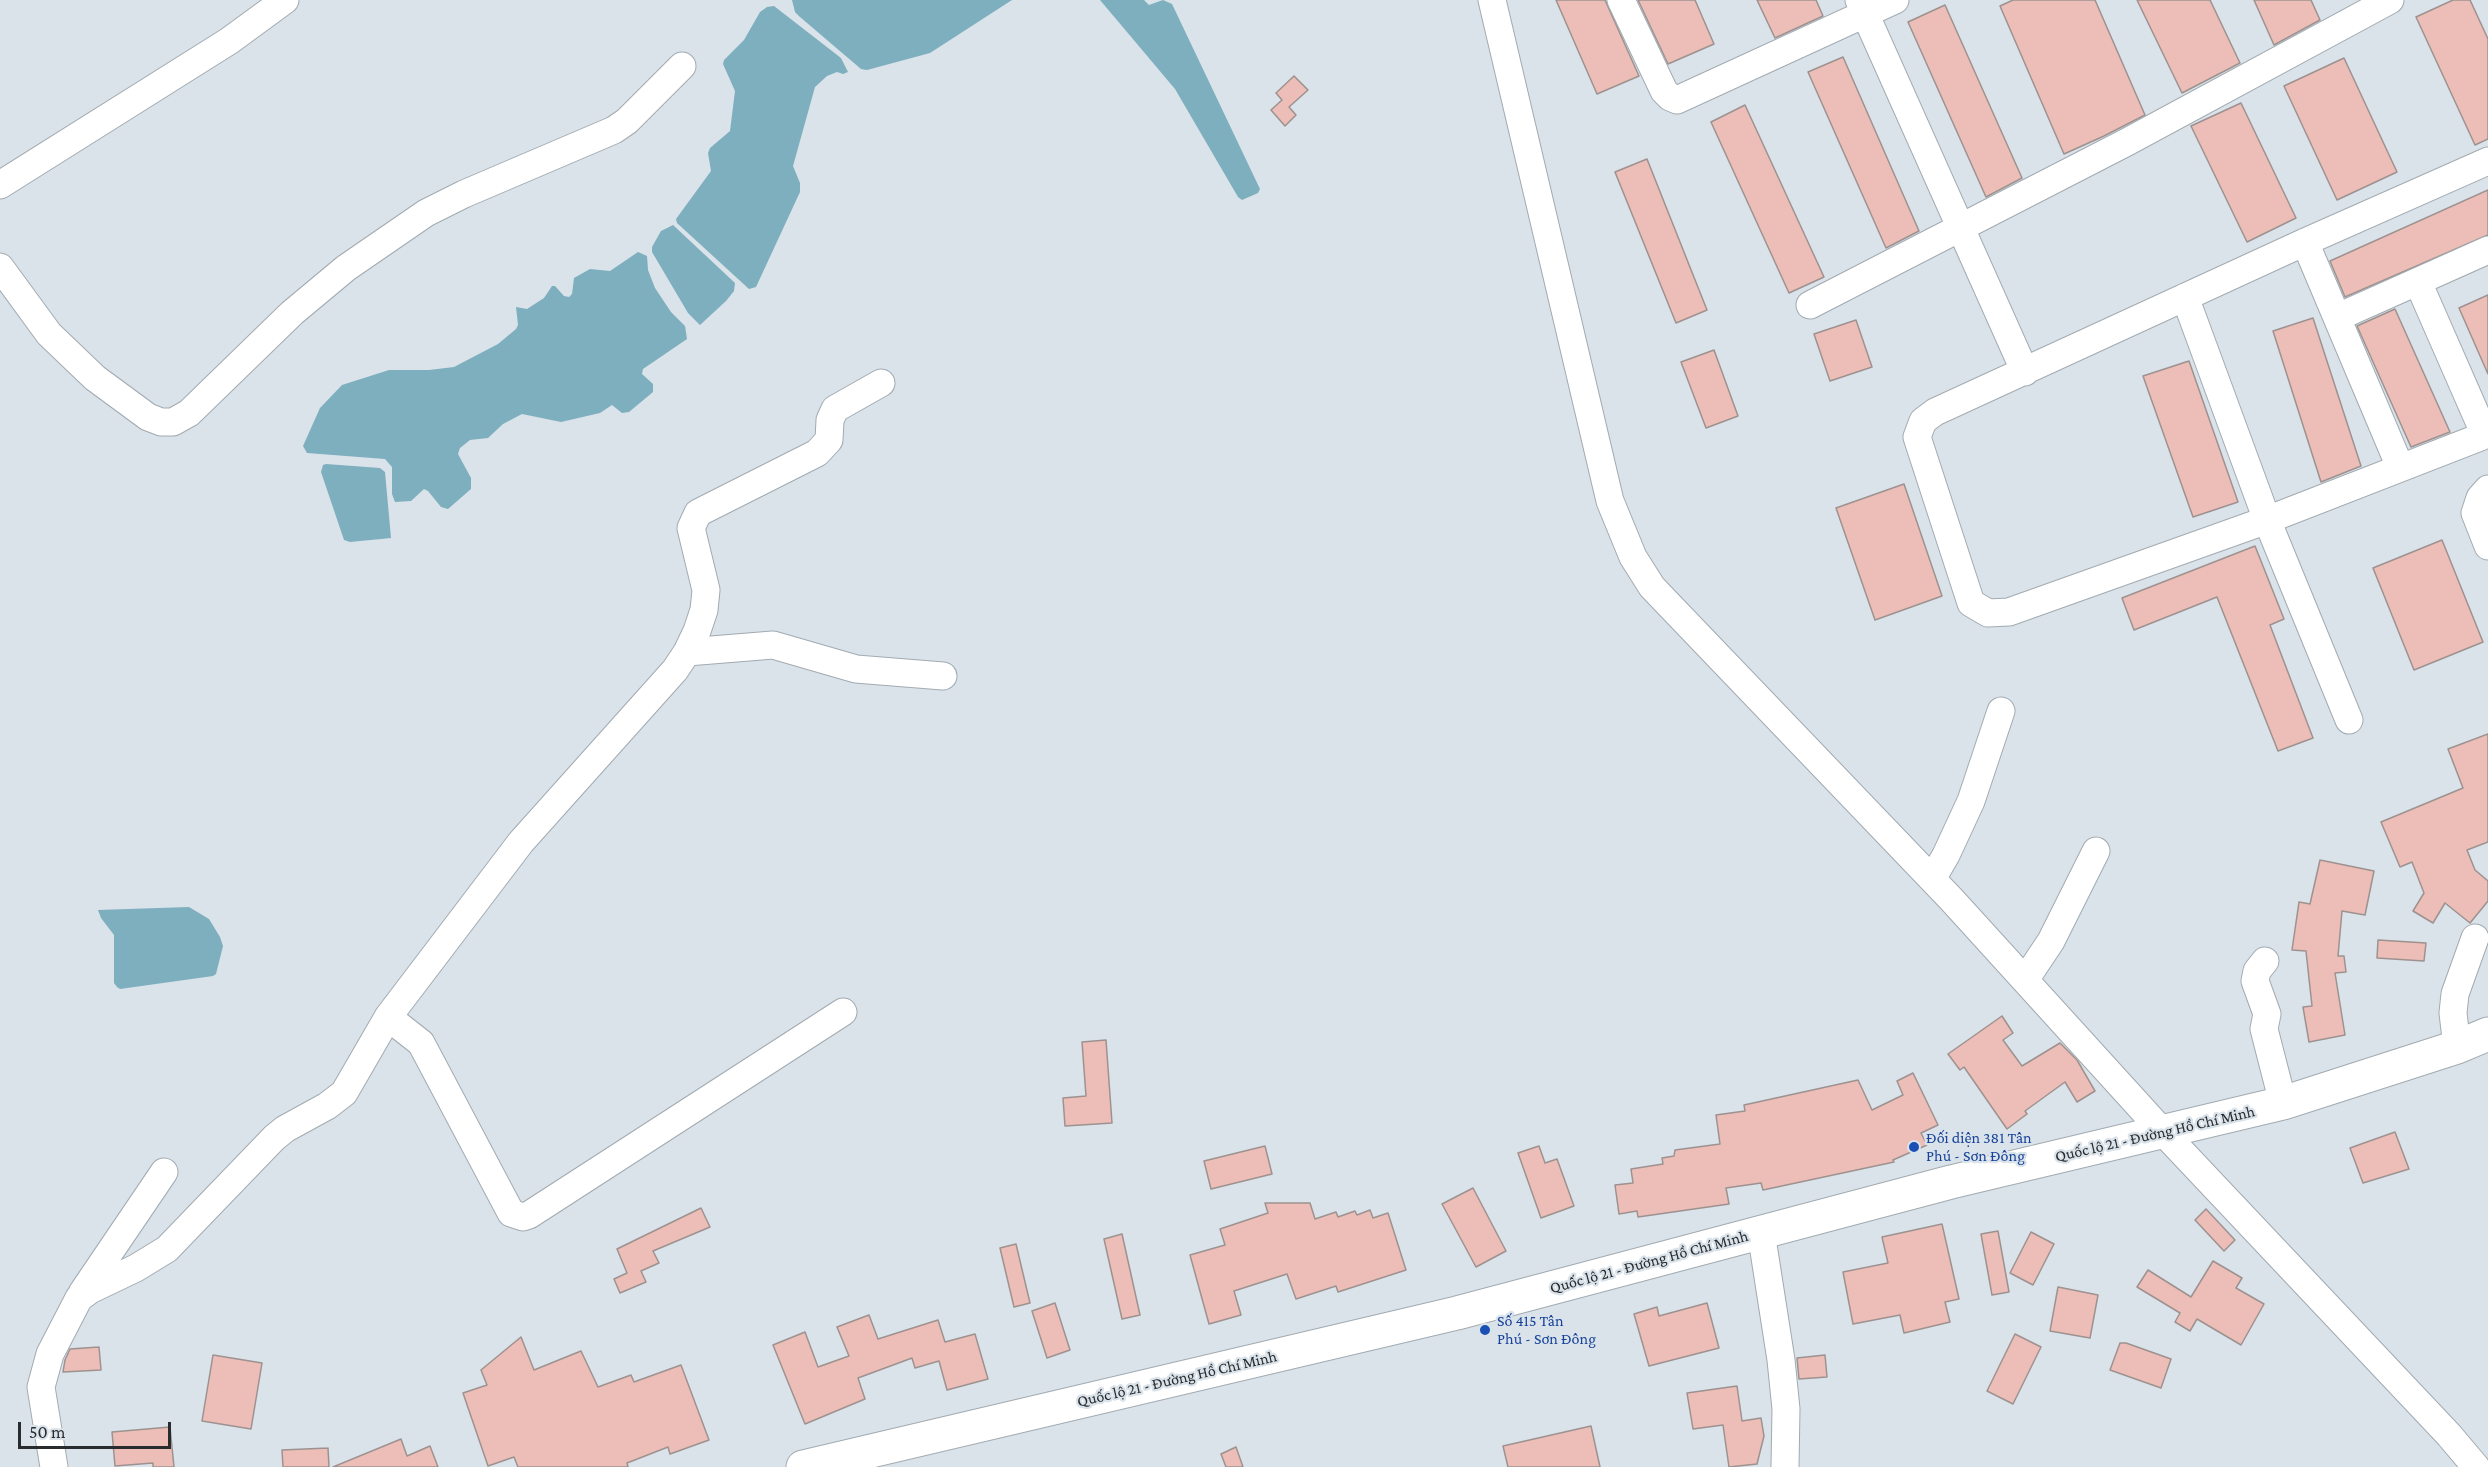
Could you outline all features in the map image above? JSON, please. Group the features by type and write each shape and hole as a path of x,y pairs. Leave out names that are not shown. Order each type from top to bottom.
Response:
{"highway":[{"name":"Quốc lộ 21 - Đường Hồ Chí Minh","path":"803,1467 1457,1313 1951,1182 2283,1103 2457,1047 2488,1034"}],"street":[{"path":"0,186 229,41 285,0"},
{"path":"1491,0 1610,501 1633,557 1652,586 1932,879 2162,1131 2476,1467"},
{"path":"1621,0 1664,91 1677,100 1862,7 1895,0"},
{"path":"1810,305 2127,142 2390,0"},
{"path":"1862,7 2025,372"},
{"path":"0,267 49,334 95,378 148,417 160,422 173,422 189,413 292,313 346,268 426,213 516,170 614,130 627,121 682,66"},
{"path":"2418,282 2487,434 2267,520 2009,612 1988,613 1971,603 1917,437 1923,421 1935,412 2305,242 2488,161"},
{"path":"2305,242 2400,467"},
{"path":"2338,317 2488,250"},
{"path":"2185,297 2267,520 2349,720"},
{"path":"79,1298 167,1249 274,1138 285,1129 336,1101 344,1093 388,1017 521,842 675,670 687,652 704,610 706,590 691,528 698,513 817,453 829,440 830,420 835,409 881,383"},
{"path":"2488,489 2480,498 2475,513 2488,546"},
{"path":"687,652 773,645 856,669 943,676"},
{"path":"1932,879 1971,801 2001,711"},
{"path":"2025,980 2051,941 2096,851"},
{"path":"2457,1047 2453,1013 2455,993 2475,938"},
{"path":"2265,961 2257,971 2255,981 2267,1014 2265,1029 2283,1103"},
{"path":"388,1017 421,1042 511,1213 523,1217 843,1012"},
{"path":"54,1467 41,1387 50,1354 79,1298 164,1173"},
{"path":"1761,1233 1781,1360 1785,1409 1785,1467"}],"water":[{"path":"792,0 1012,0 930,53 867,70 861,69 800,17 795,12"},
{"path":"1100,0 1144,0 1149,5 1163,0 1172,4 1260,189 1258,193 1242,200 1238,197 1175,89"},
{"path":"774,6 841,58 848,72 843,74 837,72 827,76 815,87 793,166 800,183 800,192 756,287 749,289 677,223 676,219 711,171 708,153 710,148 730,131 735,91 723,64 724,60 744,40 760,12 767,7"},
{"path":"673,225 735,283 734,291 726,301 700,325 688,313 652,252 652,247 661,231"},
{"path":"638,252 647,256 648,270 655,288 671,312 685,326 687,339 643,369 642,374 653,384 653,392 629,412 622,413 612,405 600,413 561,422 522,414 503,424 488,438 470,440 460,448 458,454 471,478 471,489 448,509 441,507 424,489 411,501 395,502 392,494 392,467 385,459 307,453 303,446 320,408 342,385 389,370 429,370 454,367 498,344 516,329 518,325 516,307 527,309 544,298 552,286 555,286 564,296 569,297 572,294 574,278 590,269 610,271"},
{"path":"323,465 380,468 385,472 391,538 350,542 344,540 321,472"},
{"path":"189,907 209,919 220,937 223,946 216,974 120,989 117,987 114,983 114,935 98,910"}],"building":[{"path":"1556,0 1605,0 1639,76 1597,94"},
{"path":"1638,0 1695,0 1714,44 1668,64"},
{"path":"1757,0 1816,0 1823,16 1775,38"},
{"path":"2013,0 2095,0 2145,115 2064,154 2000,6"},
{"path":"2137,0 2210,0 2240,63 2182,93"},
{"path":"2254,0 2311,0 2320,20 2274,45"},
{"path":"2453,0 2470,0 2488,39 2488,139 2475,145 2416,17"},
{"path":"1945,5 2022,178 1986,197 1908,22"},
{"path":"1843,57 1919,231 1886,248 1808,72"},
{"path":"2344,58 2397,172 2337,200 2284,86"},
{"path":"1294,76 1308,90 1289,107 1296,115 1285,126 1271,110 1282,100 1276,93"},
{"path":"2241,103 2296,218 2247,242 2191,126"},
{"path":"1745,105 1824,277 1789,293 1711,122"},
{"path":"1647,159 1707,310 1676,323 1615,172"},
{"path":"2488,190 2488,235 2345,297 2330,261"},
{"path":"2488,295 2488,374 2459,308"},
{"path":"2395,309 2450,432 2411,447 2357,326"},
{"path":"2313,318 2361,466 2321,482 2273,331"},
{"path":"1856,320 1872,367 1830,381 1814,334"},
{"path":"1714,350 1738,416 1706,428 1681,362"},
{"path":"2189,361 2238,502 2193,517 2143,376"},
{"path":"1904,484 1942,596 1875,620 1836,508"},
{"path":"2442,540 2483,642 2414,670 2373,568"},
{"path":"2255,546 2284,619 2270,625 2313,738 2278,751 2217,597 2134,630 2122,598"},
{"path":"2488,734 2488,842 2467,850 2475,870 2488,881 2488,901 2470,923 2445,903 2433,923 2413,911 2424,893 2412,862 2400,867 2381,822 2463,788 2448,749"},
{"path":"2320,860 2374,871 2365,915 2342,911 2338,956 2344,956 2346,972 2335,973 2345,1035 2309,1042 2303,1007 2312,1006 2306,951 2292,950 2299,902 2310,904"},
{"path":"2378,940 2426,943 2424,961 2377,958"},
{"path":"2002,1016 2013,1033 2003,1040 2022,1066 2060,1043 2077,1060 2095,1091 2077,1102 2065,1082 2025,1111 2027,1114 2007,1129 1964,1067 1960,1070 1948,1054"},
{"path":"1106,1040 1112,1123 1065,1126 1063,1098 1086,1096 1082,1042"},
{"path":"1913,1073 1938,1125 1921,1133 1927,1145 1893,1160 1894,1162 1763,1190 1761,1183 1726,1188 1729,1204 1638,1217 1637,1211 1619,1214 1615,1185 1633,1183 1631,1169 1663,1164 1662,1158 1674,1156 1675,1150 1720,1144 1716,1115 1745,1111 1744,1105 1858,1080 1872,1110 1903,1095 1897,1081"},
{"path":"2395,1132 2409,1169 2363,1183 2350,1148"},
{"path":"1265,1146 1272,1174 1211,1189 1204,1161"},
{"path":"1539,1146 1545,1163 1557,1159 1574,1206 1541,1218 1518,1153"},
{"path":"1473,1188 1506,1251 1476,1267 1442,1204"},
{"path":"1265,1203 1310,1203 1315,1219 1336,1212 1338,1217 1355,1211 1357,1215 1370,1210 1373,1218 1388,1213 1406,1270 1338,1292 1336,1286 1296,1299 1287,1274 1234,1291 1241,1315 1209,1324 1190,1255 1225,1245 1220,1229 1268,1213"},
{"path":"701,1208 710,1227 653,1251 659,1263 641,1271 646,1282 620,1293 614,1279 627,1273 617,1249"},
{"path":"2206,1209 2235,1240 2224,1251 2195,1220"},
{"path":"1942,1224 1959,1299 1945,1302 1950,1322 1904,1333 1900,1315 1853,1324 1843,1272 1888,1263 1882,1237"},
{"path":"1998,1231 2009,1292 1992,1295 1981,1234"},
{"path":"2031,1232 2054,1244 2033,1285 2010,1273"},
{"path":"1122,1234 1140,1315 1122,1319 1104,1239"},
{"path":"1016,1244 1030,1303 1014,1307 1000,1248"},
{"path":"2213,1261 2242,1278 2236,1288 2264,1304 2241,1345 2197,1319 2190,1331 2175,1322 2180,1313 2137,1287 2148,1270 2191,1297"},
{"path":"2058,1287 2098,1295 2090,1338 2050,1331"},
{"path":"1055,1303 1070,1350 1047,1358 1032,1311"},
{"path":"1707,1303 1719,1348 1649,1366 1634,1314 1657,1307 1659,1316"},
{"path":"869,1315 878,1339 938,1320 945,1342 975,1334 988,1379 947,1390 939,1361 915,1368 912,1358 858,1378 865,1399 805,1424 773,1345 805,1332 818,1367 849,1356 837,1327"},
{"path":"2015,1334 2041,1347 2013,1404 1987,1391"},
{"path":"521,1337 534,1370 581,1351 598,1387 631,1375 634,1382 681,1365 709,1440 670,1454 668,1447 627,1463 628,1467 518,1467 514,1457 488,1466 463,1393 487,1385 481,1370"},
{"path":"2120,1343 2171,1359 2161,1388 2110,1370"},
{"path":"99,1347 101,1370 63,1372 70,1349"},
{"path":"213,1355 262,1363 251,1429 202,1421"},
{"path":"1825,1355 1827,1377 1799,1379 1797,1358"},
{"path":"1737,1386 1742,1421 1761,1418 1764,1436 1757,1464 1729,1467 1723,1425 1693,1429 1687,1393"},
{"path":"1591,1426 1600,1467 1508,1467 1503,1446"},
{"path":"170,1427 174,1467 153,1467 153,1463 115,1466 112,1432"},
{"path":"401,1439 407,1456 430,1446 438,1467 333,1467"},
{"path":"1236,1447 1243,1467 1226,1467 1221,1454"},
{"path":"328,1448 329,1467 283,1467 282,1450"}],"place":[{"name":"Đối diện 381 Tân Phú - Sơn Đông","path":"1914,1147"},
{"name":"Số 415 Tân Phú - Sơn Đông","path":"1485,1330"}]}
